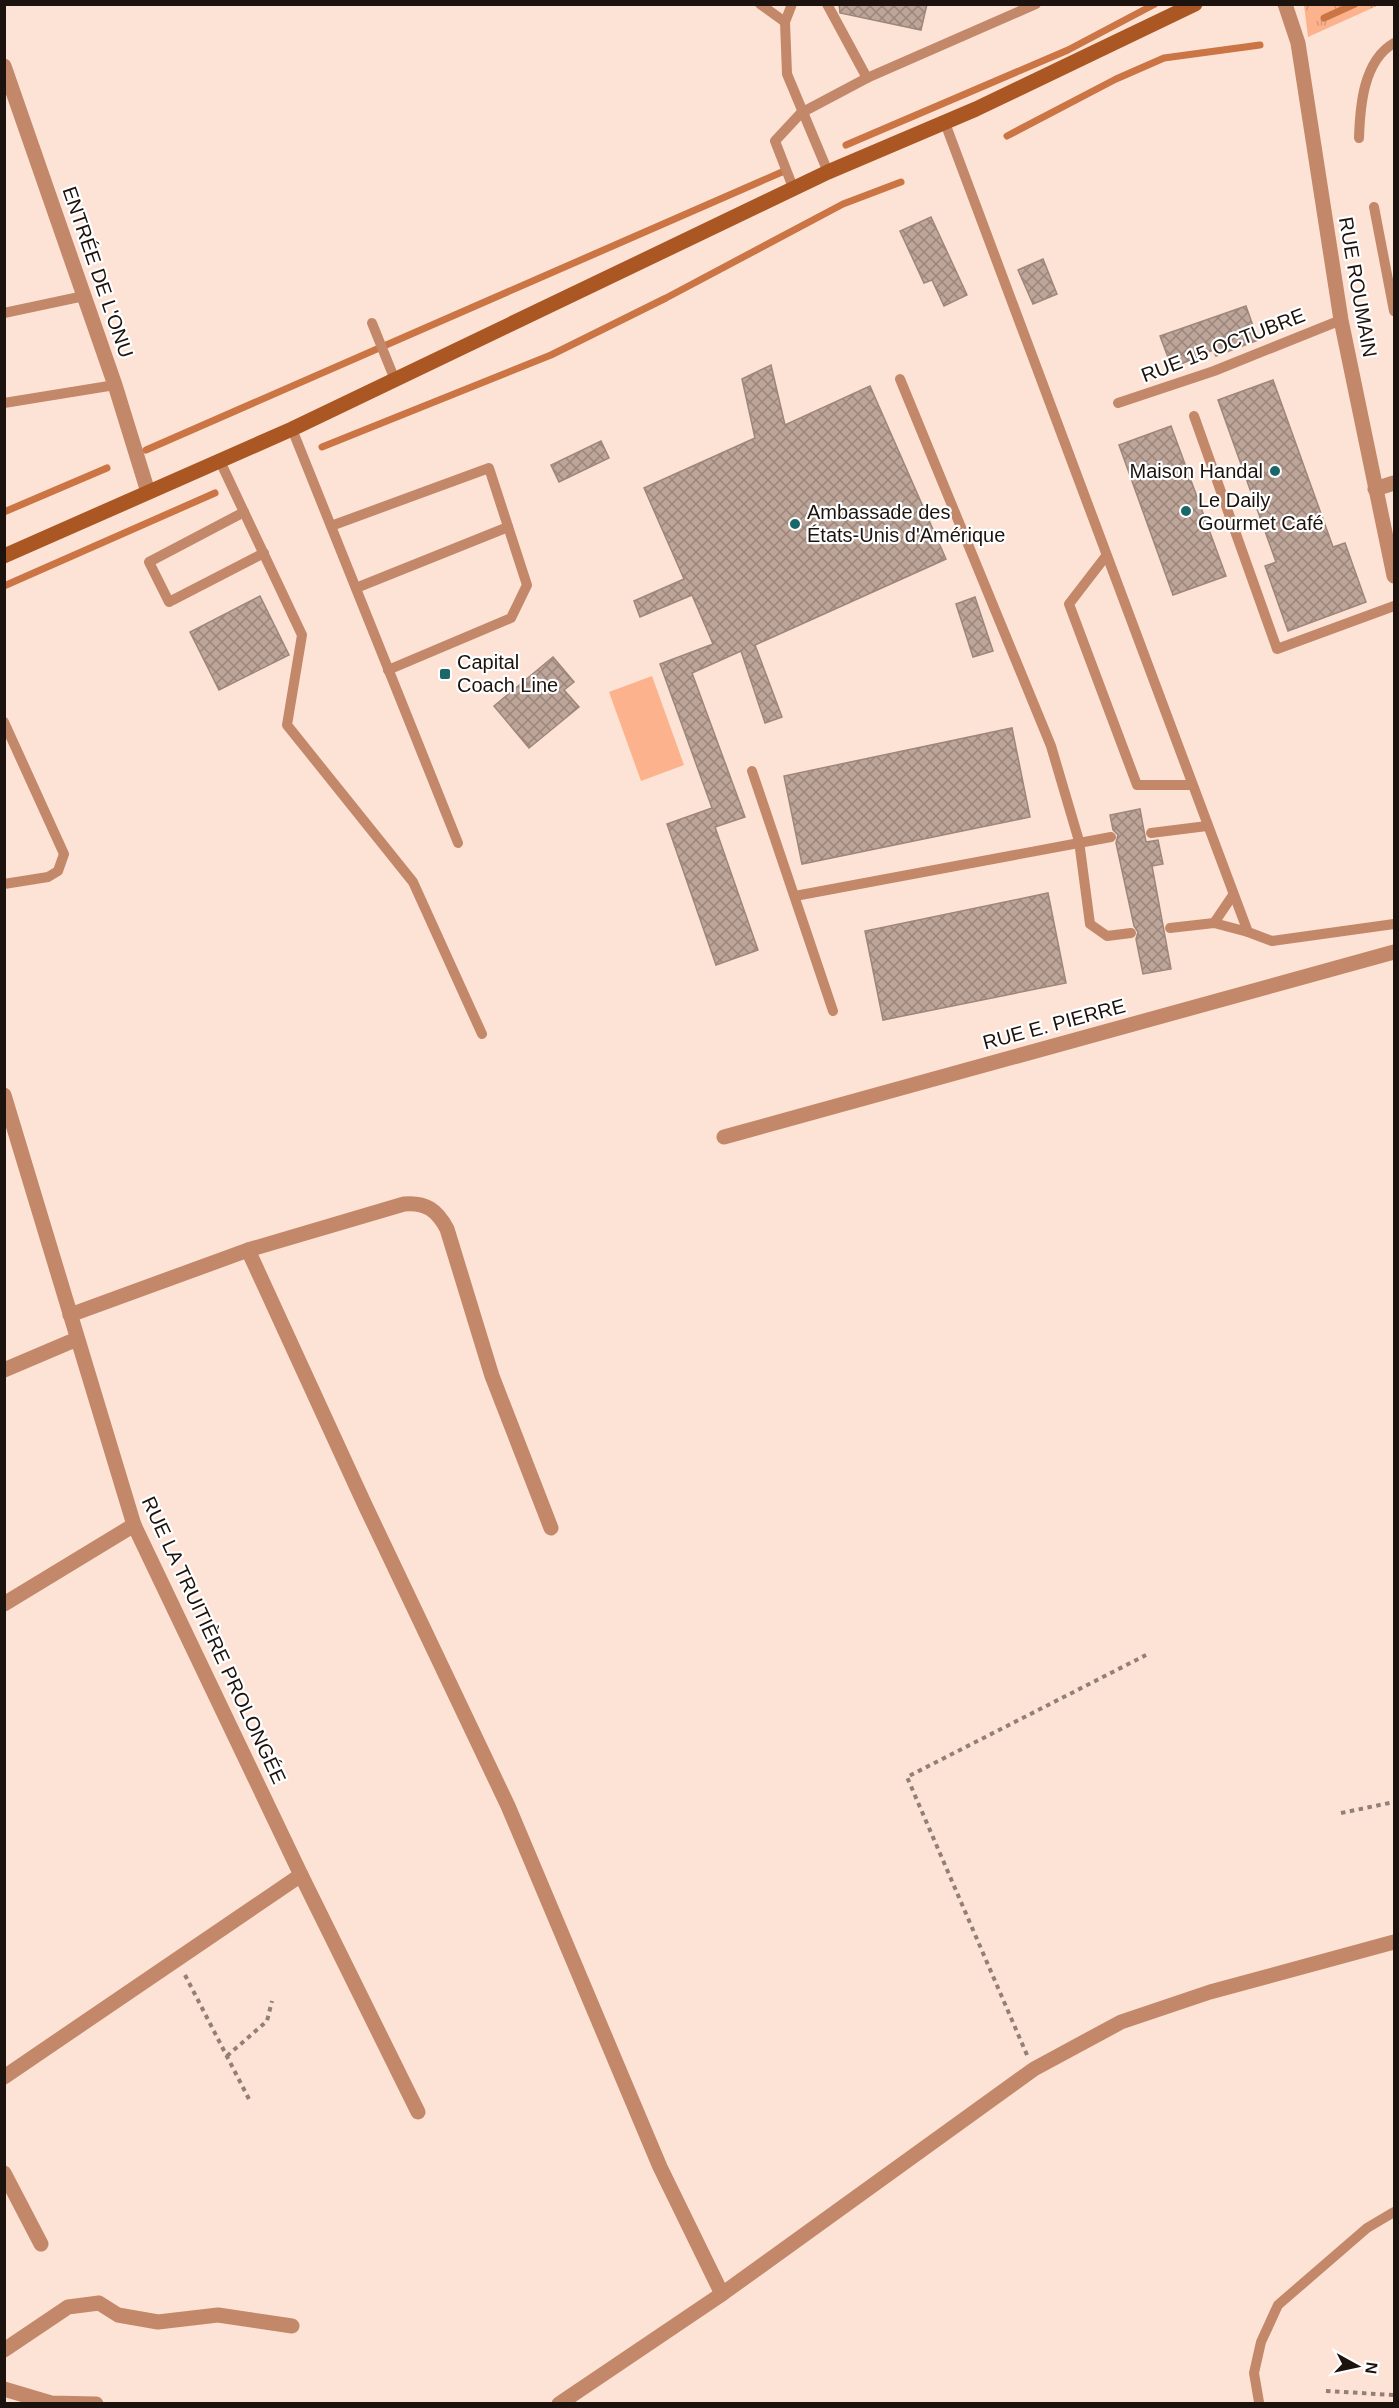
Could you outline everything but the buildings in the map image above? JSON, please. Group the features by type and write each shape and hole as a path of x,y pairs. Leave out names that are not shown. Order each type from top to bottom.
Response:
{"main road":[{"path":"4,556 219,459 292,429 828,172 945,123 1195,4"}],"street":[{"name":"RUE ROUMAIN","path":"1285,4 1298,43 1341,320 1395,576"},
{"name":"ENTRÉE DE L'ONU","path":"4,66 84,296 148,492"},
{"path":"1375,489 1395,483"},
{"name":"RUE E. PIERRE","path":"724,1137 1395,952"},
{"name":"RUE LA TRUITIÈRE PROLONGÉE","path":"4,1095 134,1525 301,1875 418,2112"},
{"path":"70,1315 248,1250 404,1204 416,1203 431,1207 440,1215 447,1229 492,1376 551,1528"},
{"path":"248,1250 364,1503 508,1806 660,2167 722,2295"},
{"path":"4,1370 77,1339"},
{"path":"4,1604 134,1525"},
{"path":"4,2077 301,1875"},
{"path":"559,2403 722,2295 1034,2069 1121,2022 1210,1992 1395,1942"},
{"path":"4,2173 41,2244"},
{"path":"4,2350 68,2307 99,2303 118,2314 158,2322 218,2315 292,2326"},
{"path":"4,2389 51,2403 96,2403"}],"lane":[{"path":"760,4 785,22"},
{"path":"792,4 785,22 787,74 801,113 828,172"},
{"path":"828,4 867,78"},
{"path":"794,190 775,141 801,113 867,78 1035,4"},
{"path":"1359,138 1361,102 1373,66 1395,44"},
{"path":"945,123 1248,932"},
{"path":"1374,207 1395,311"},
{"path":"4,313 84,296"},
{"name":"RUE 15 OCTUBRE","path":"1118,403 1214,371 1341,320"},
{"path":"372,323 395,380"},
{"path":"900,379 1051,746 1079,841 1090,924 1107,936 1131,933"},
{"path":"4,403 114,385"},
{"path":"1194,416 1277,649 1395,606"},
{"path":"292,429 458,843"},
{"path":"219,459 302,635 287,725 412,882 482,1034"},
{"path":"331,526 489,468 527,585 511,618 388,670"},
{"path":"244,512 149,562 170,602 264,553"},
{"path":"356,588 508,527"},
{"path":"1106,556 1070,604 1081,636 1137,785 1192,785"},
{"path":"4,723 64,854 58,872 48,877 4,884"},
{"path":"752,771 833,1011"},
{"path":"1151,833 1207,826"},
{"path":"795,896 1079,841 1111,837"},
{"path":"1214,923 1233,895"},
{"path":"1170,928 1214,923 1272,941 1395,924"},
{"path":"1259,2402 1254,2373 1261,2342 1278,2305 1367,2228 1395,2212"}],"path":[{"path":"1034,2069 907,1777 1146,1655"},
{"path":"1341,1813 1395,1802"},
{"path":"177,1961 251,2103"},
{"path":"227,2056 267,2021 272,2001"},
{"path":"1326,2391 1395,2395"}],"green space":[{"path":"1304,4 1379,5 1308,37"},
{"path":"652,676 684,765 641,781 609,692"}],"waterway":[{"path":"846,145 1068,50 1155,4"},
{"path":"1324,18 1355,4"},
{"path":"1007,136 1116,79 1164,58 1260,45"},
{"path":"146,450 782,172"},
{"path":"322,447 551,355 666,298 843,204 901,182"},
{"path":"4,512 107,468"},
{"path":"4,586 215,493"}],"place":[{"name":"Maison Handal","path":"1275,471"},
{"name":"Le Daily Gourmet Café","path":"1186,511"},
{"name":"Ambassade des États-Unis d'Amérique","path":"795,524"},
{"name":"Capital Coach Line","path":"445,674"}]}
